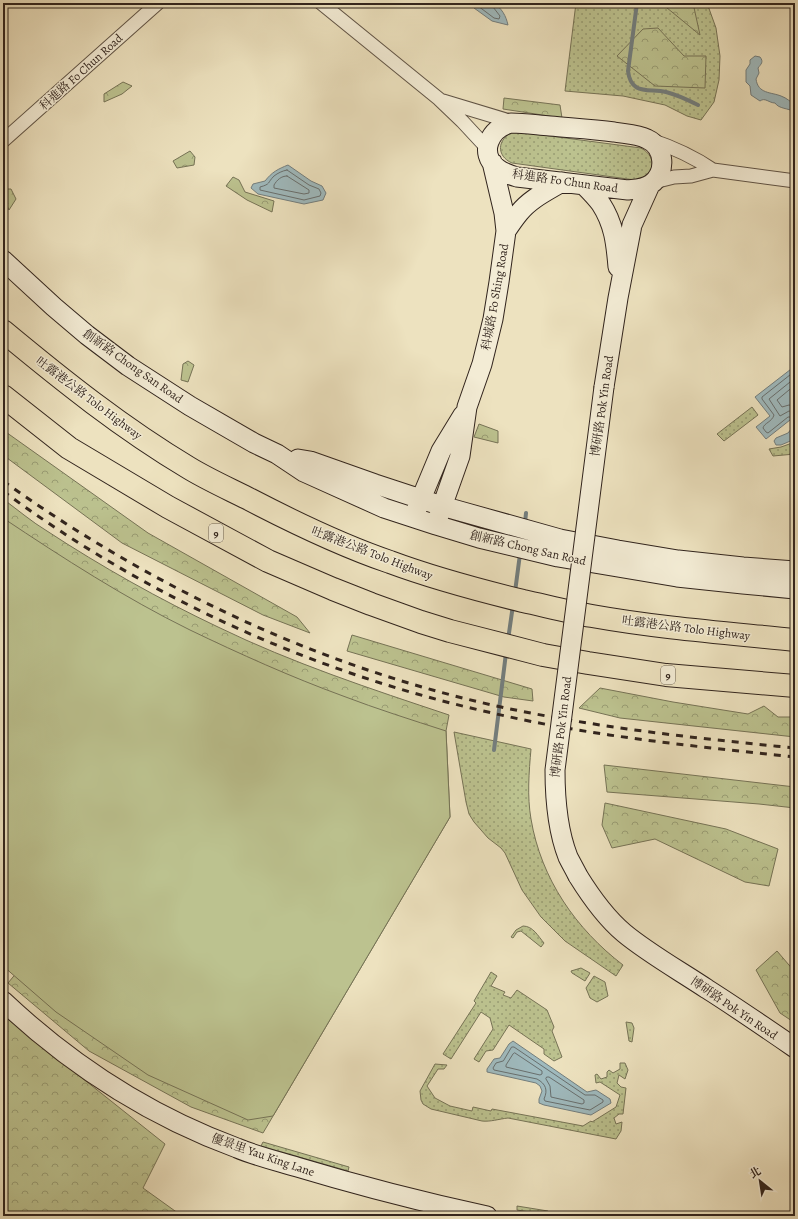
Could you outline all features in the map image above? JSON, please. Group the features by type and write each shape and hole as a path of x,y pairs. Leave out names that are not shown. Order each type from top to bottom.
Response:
{"highway":[{"name":"吐露港公路 Tolo Highway","path":"3,331 53,373 96,406 158,449 191,469 288,520 388,562 463,586 591,616 660,626 795,640"},
{"name":"9","path":"3,396 69,448 168,507 268,561 371,604 450,631 543,655 588,664 666,675 795,686"}],"street":[{"name":"科進路 Fo Chun Road","path":"3,141 158,3"},
{"name":"科進路 Fo Chun Road","path":"321,3 440,100 470,129 490,155 498,170 517,177 628,190 644,188 652,183 674,177 691,176 713,170 795,181"},
{"name":"科進路 Fo Chun Road","path":"440,100 517,123"},
{"name":"科進路 Fo Chun Road","path":"490,155 490,140 495,131 505,124 517,123 592,129 640,136 663,144 698,160 713,170"},
{"name":"科進路 Fo Chun Road","path":"640,136 655,144 661,155 662,169 652,183"},
{"name":"科城路 Fo Shing Road","path":"436,525 460,456 468,408 482,364 493,319 506,231 504,213 490,155"},
{"name":"科城路 Fo Shing Road","path":"506,231 518,213 526,205 562,182"},
{"name":"博研路 Pok Yin Road","path":"652,183 632,225 618,298 604,387 555,770 555,794 562,836 568,857 578,876 599,907 624,933 638,944 728,1002 795,1048"},
{"name":"博研路 Pok Yin Road","path":"584,185 600,202 614,231 618,265 618,298"},
{"name":"創新路 Chong San Road","path":"3,260 87,335 128,366 190,406 254,443 277,454 304,472 384,508 479,538 559,548 618,550 678,560 795,571"},
{"name":"科城路 Fo Shing Road","path":"414,518 420,499 441,451 468,408"},
{"name":"創新路 Chong San Road","path":"277,454 310,462 420,499 484,518 559,548 677,576 795,589"},
{"name":"優景里 Yau King Lane","path":"3,1001 45,1038 105,1081 137,1101 203,1134 237,1148 349,1183 426,1203 487,1216"}],"green space":[{"path":"576,3 707,3 716,28 720,56 719,80 714,102 701,120 687,116 665,105 623,96 565,91"},
{"path":"661,3 693,3 700,35"},
{"path":"658,28 684,56 706,56 705,88 655,86 617,56 643,29"},
{"path":"123,82 132,86 122,94 104,102 104,94"},
{"path":"504,98 560,105 562,118 503,109"},
{"path":"513,132 641,148 647,152 650,157 652,167 646,175 635,180 512,163 503,156 500,148 504,139"},
{"path":"190,151 195,157 194,165 177,168 173,161"},
{"path":"233,177 239,180 245,192 274,201 272,212 247,200 226,186"},
{"path":"4,189 11,189 16,199 9,210 3,197"},
{"path":"188,361 194,365 188,382 181,380 183,364"},
{"path":"752,407 758,415 724,441 717,434"},
{"path":"479,424 498,431 498,443 474,437"},
{"path":"3,430 148,533 297,617 310,633 263,615 122,543 3,455"},
{"path":"795,442 795,454 773,456 769,449 781,447"},
{"path":"3,499 30,520 110,570 152,594 218,627 303,664 449,715 446,731 450,817 263,1133 191,1107 89,1051 8,983 18,971 3,571"},
{"path":"3,518 95,577 142,605 190,630 266,665 324,689 446,731 450,817 273,1116 248,1120 148,1075 56,1012 3,966"},
{"path":"352,635 532,689 533,701 504,697 347,651"},
{"path":"600,688 748,714 764,706 778,717 795,717 795,737 620,718 579,708"},
{"path":"454,732 531,749 529,802 536,841 543,862 563,901 576,919 606,951 623,965 616,976 565,941 541,917 522,890 505,853 488,838 474,822 469,814 466,802"},
{"path":"604,765 795,787 795,808 607,792"},
{"path":"605,803 726,829 778,849 769,886 745,882 655,839 612,848 602,825"},
{"path":"523,926 530,928 544,943 541,947 521,931 517,932 513,938 511,937 516,930"},
{"path":"777,951 795,972 795,1023 780,1013 756,970"},
{"path":"581,968 590,973 585,981 571,971"},
{"path":"491,972 497,976 491,986 505,992 503,995 511,998 517,990 547,1010 554,1027 552,1031 562,1057 554,1061 544,1054 544,1049 509,1025 493,1050 486,1051 479,1062 474,1059 493,1029 490,1018 481,1012 451,1059 443,1054 476,1003 474,1001"},
{"path":"594,976 605,982 608,996 597,1002 590,998 586,988"},
{"path":"3,1015 165,1144 143,1188 182,1216 3,1216"},
{"path":"626,1022 632,1023 634,1028 632,1042 629,1041"},
{"path":"620,1063 625,1063 628,1070 625,1079 619,1075 617,1083 621,1087 626,1088 623,1114 619,1114 614,1118 616,1124 622,1122 621,1131 616,1139 508,1118 482,1121 431,1109 423,1104 421,1100 420,1091 435,1064 447,1065 444,1069 438,1069 427,1086 435,1098 450,1106 472,1111 473,1107 491,1111 492,1109 583,1126 616,1107 620,1095 600,1082 596,1083 595,1075 597,1074 601,1079 607,1077 607,1072 609,1070 613,1073 620,1069"},
{"path":"263,1142 349,1167 348,1171 261,1146"},
{"path":"517,1206 548,1211 548,1215 517,1210"}],"water":[{"path":"469,3 493,3 503,12 508,25 492,21"},
{"path":"755,56 760,57 762,60 762,63 758,68 759,73 756,79 759,87 766,92 783,97 795,104 795,112 775,103 765,100 760,101 751,95 750,86 746,82 746,70 750,64 750,60"},
{"path":"288,165 311,181 322,186 326,193 323,200 304,204 258,194 251,188 253,184 265,181 275,171"},
{"path":"795,366 795,421 790,420 766,439 756,427 770,416 755,397"},
{"path":"795,426 795,439 781,445 776,445 774,441 776,438 788,433"},
{"path":"513,1041 587,1092 596,1090 610,1099 611,1103 591,1115 544,1105 539,1103 542,1091 540,1086 536,1083 487,1072 487,1069 494,1059 500,1058 509,1044"}],"waterway":[{"path":"637,3 628,71 630,79 637,88 670,93 698,105"},
{"path":"525,523 526,513"},
{"path":"515,592 520,554"},
{"path":"508,640 513,605"},
{"path":"494,750 506,653"}],"railway":[{"path":"3,481 59,519 117,555 176,587 236,617 298,644 362,668 426,688 529,713 604,726 795,748"},
{"path":"3,491 58,529 115,565 173,597 234,627 296,653 359,676 423,696 488,712 564,728 718,749 795,757"}]}
